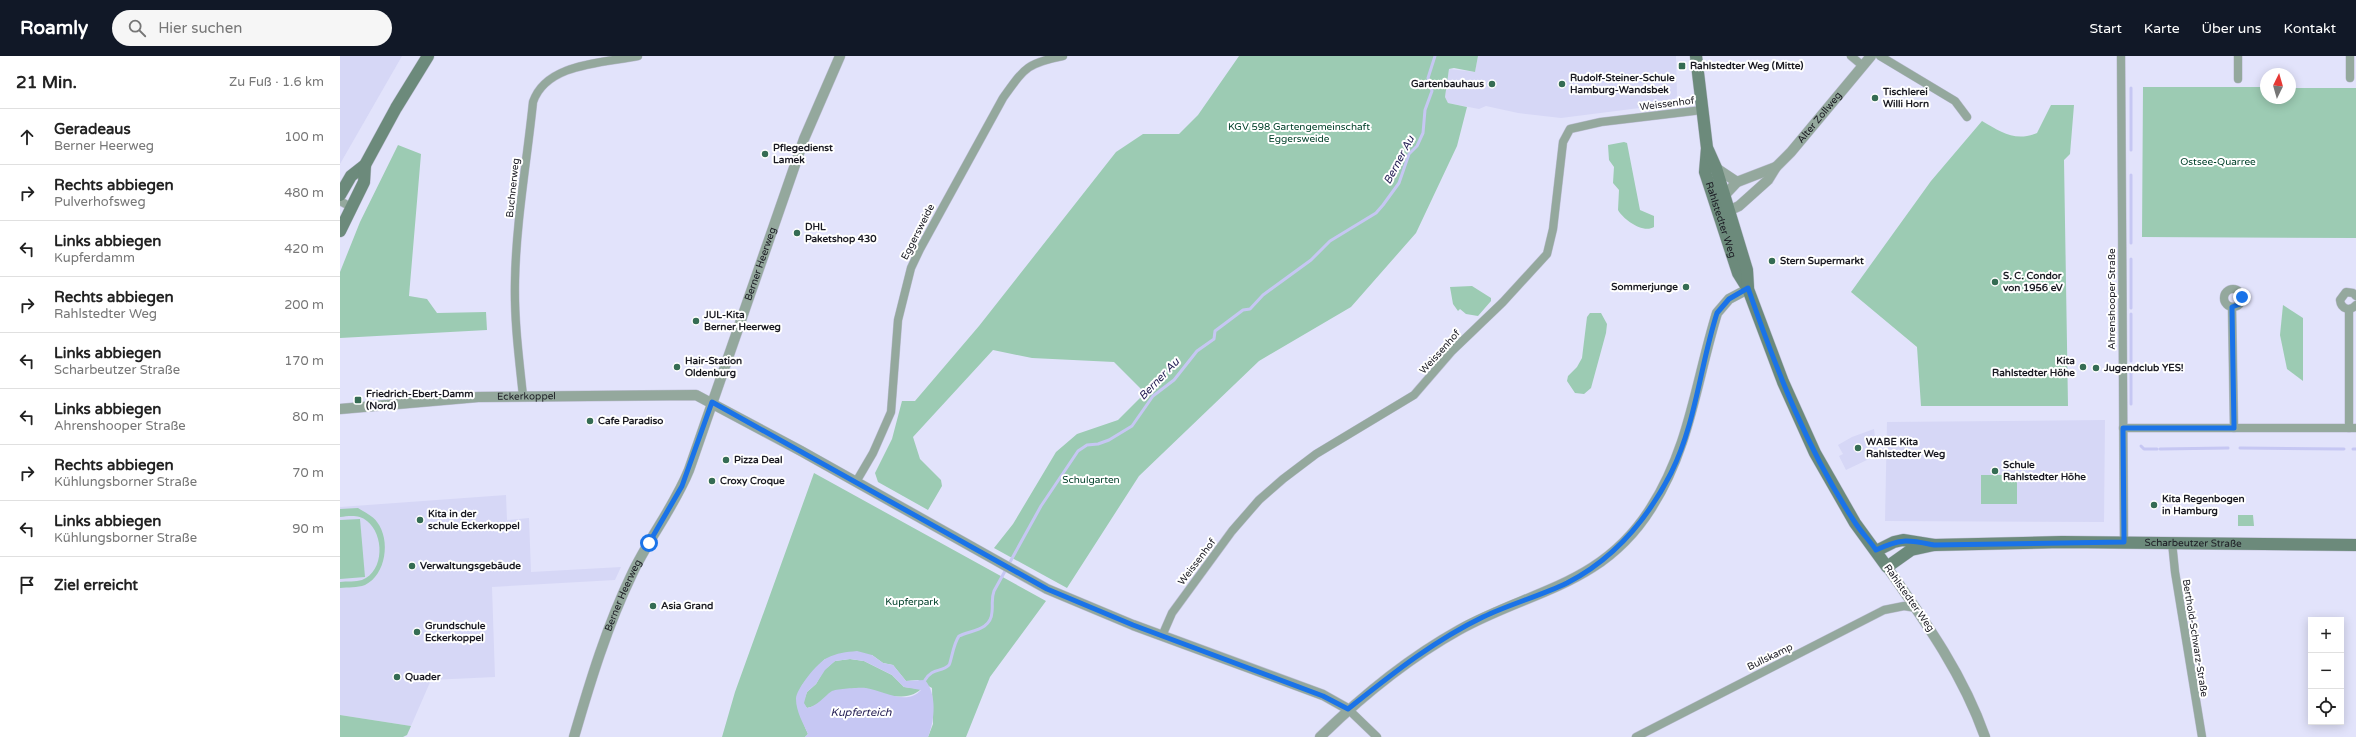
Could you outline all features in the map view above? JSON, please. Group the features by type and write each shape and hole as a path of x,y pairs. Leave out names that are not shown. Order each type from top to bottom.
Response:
{"main road":[{"path":"340,195 351,176 365,165 428,56"},
{"name":"Rahlstedter Weg","path":"1696,56 1707,148 1705,172 1747,270 1748,288 1783,382 1815,453 1855,523 1887,567"},
{"name":"Rahlstedter Weg","path":"1707,148 1716,168 1724,194 1721,212"},
{"path":"340,231 364,182 365,165"},
{"name":"Scharbeutzer Straße","path":"1876,550 1894,542 1903,540 1934,545 2124,542 2356,545"},
{"name":"Scharbeutzer Straße","path":"1887,567 1911,550 1934,545"}],"street":[{"name":"Buchnerweg","path":"523,396 515,308 515,280 525,172 533,102 536,93 547,80 565,70 638,56"},
{"name":"Berner Heerweg","path":"574,737 606,637 625,589 636,566 682,486 804,140 840,56"},
{"name":"Eggersweide","path":"856,482 876,447 892,412 898,320 911,268 920,249 1003,98 1021,72 1032,64 1063,56"},
{"path":"1851,56 1863,66"},
{"name":"Alter Zollweg","path":"1721,212 1739,206 1768,180 1776,167 1791,152 1871,56"},
{"path":"1880,56 1955,101 1967,117"},
{"name":"Ahrenshooper Straße","path":"2122,56 2124,542"},
{"path":"2238,56 2238,79"},
{"path":"2350,56 2350,78"},
{"name":"Weissenhof","path":"1162,636 1172,613 1232,531 1260,500 1283,479 1316,454 1414,395 1452,351 1529,276 1547,254 1553,229 1563,142 1570,129 1601,122 1702,110"},
{"name":"Alter Zollweg","path":"1724,194 1737,182 1776,167"},
{"path":"1716,168 1737,182"},
{"path":"340,201 351,207"},
{"path":"1320,737 1348,709 1397,670 1437,642 1484,616 1532,598 1580,576 1597,564 1632,533 1651,509 1679,454 1717,313 1729,299 1748,288"},
{"path":"2123,428 2352,428 2352,307 2341,305 2340,297 2348,292 2356,296"},
{"path":"2232,307 2234,428"},
{"name":"Eckerkoppel","path":"340,409 462,398 685,393 699,396 856,482 1008,568 1075,602 1323,696 1348,709"},
{"name":"Berthold-Schwarz-Straße","path":"2172,542 2174,572 2202,737"},
{"name":"Rahlstedter Weg","path":"1887,567 1916,608 1958,673 1985,737"},
{"name":"Bullskamp","path":"1636,737 1884,610 1904,606 1916,608"},
{"path":"1348,709 1378,737"}],"shaded area":[{"path":"340,56 402,56 340,164"},
{"name":"Rudolf-Steiner-Schule Hamburg-Wandsbek","path":"1478,56 1676,56 1677,96 1671,104 1561,118 1518,113 1486,106 1479,109 1448,103 1445,97 1449,69 1475,72"},
{"name":"Schule Rahlstedter Höhe","path":"2105,420 2104,522 1885,521 1887,422"},
{"name":"WABE Kita Rahlstedter Weg","path":"1874,429 1877,451 1868,456 1869,459 1846,470 1839,456 1843,454 1838,445 1852,437"},
{"name":"Grundschule Eckerkoppel","path":"506,495 507,520 529,518 531,572 621,567 615,580 492,587 495,677 431,680 411,726 340,715 340,507"}],"green space":[{"path":"1239,56 1478,56 1475,72 1454,68 1449,69 1445,97 1448,103 1467,107 1457,146 1416,233 1351,307 1259,361 1139,476 1067,588 994,548 1013,524 1056,452 1077,434 1118,420 1145,393 1114,362 1032,358 993,350 913,437 920,459 941,480 942,486 928,510 878,482 875,473 892,439 902,401 915,401 979,326 1116,152 1143,134 1179,134 1198,115"},
{"name":"Ostsee-Quarree","path":"2143,87 2260,87 2260,104 2296,104 2296,88 2356,88 2356,238 2142,237"},
{"path":"2051,105 2074,105 2070,154 2064,160 2068,406 1921,406 1917,347 1851,292 1931,181 1982,121 2008,134 2015,136 2029,136 2037,133"},
{"path":"1624,142 1627,143 1640,210 1654,216 1654,227 1650,229 1639,227 1624,217 1618,210 1619,190 1613,183 1614,167 1609,160 1608,145"},
{"path":"398,145 421,154 409,296 427,299 437,313 486,312 487,330 340,338 340,272 360,222"},
{"path":"1472,286 1491,298 1491,301 1478,316 1466,314 1460,309 1458,311 1453,304 1450,287"},
{"path":"2283,305 2303,318 2303,381 2287,369 2280,335"},
{"path":"1590,313 1601,313 1607,324 1606,333 1591,388 1584,394 1575,393 1567,381 1568,376 1577,367 1582,358 1587,317"},
{"name":"Kupferpark","path":"814,473 1046,601 990,677 966,737 928,737 933,724 932,688 918,680 906,681 893,665 883,663 872,655 825,659 808,678 802,686 798,700 802,720 808,734 805,737 722,737 735,692"},
{"path":"1981,475 2017,475 2017,504 1981,504"},
{"path":"358,508 373,518 381,529 385,547 382,565 378,573 365,585 340,588 340,582 360,581 370,575 375,569 378,561 380,552 379,543 377,534 373,527 361,517 340,517 340,509"},
{"path":"2238,515 2253,515 2254,526 2238,526"},
{"path":"360,519 365,577 340,579 340,520"},
{"path":"850,659 864,661 892,675 904,687 921,689 914,694 897,697 841,690 830,694 818,704 807,708 803,703 807,692 816,684 824,670 835,661"},
{"path":"340,715 411,726 407,735 403,737 340,737"}],"water":[{"name":"Kupferteich","path":"857,651 872,655 883,663 893,665 906,681 925,680 932,692 934,707 928,737 805,737 808,734 800,717 796,703 797,695 800,689 808,676 823,660 834,655","holes":["850,659 864,661 892,675 904,687 921,690 915,695 909,697 895,696 866,688 838,690 832,691 817,703 807,708 804,703 807,692 816,684 825,670 835,661"]}],"waterway":[{"name":"Berner Au","path":"925,680 931,673 943,669 949,665 959,636 985,626 991,618 994,591 1041,506 1078,451 1087,445 1098,444 1109,440 1132,426 1153,396 1174,380 1197,351 1214,339 1215,331 1243,310 1250,309 1263,295 1311,260 1330,241 1376,213 1383,205 1399,183 1409,154 1417,146 1423,133 1425,110 1432,91 1428,78 1435,56"},
{"path":"2131,88 2131,150"},
{"path":"2131,175 2131,243"},
{"path":"2131,259 2131,308"},
{"path":"2131,314 2131,361"},
{"path":"2131,368 2131,404"},
{"path":"2141,446 2144,449 2157,449"},
{"path":"2160,449 2228,448"},
{"path":"2240,448 2344,449"}],"place":[{"name":"Rahlstedter Weg (Mitte)","path":"1682,66"},
{"name":"Gartenbauhaus","path":"1492,84"},
{"name":"Rudolf-Steiner-Schule Hamburg-Wandsbek","path":"1562,84"},
{"name":"Tischlerei Willi Horn","path":"1875,98"},
{"name":"Pflegedienst Lamek","path":"765,154"},
{"name":"DHL Paketshop 430","path":"797,233"},
{"name":"Stern Supermarkt","path":"1772,261"},
{"name":"S. C. Condor von 1956 eV","path":"1995,282"},
{"name":"Sommerjunge","path":"1686,287"},
{"name":"JUL-Kita Berner Heerweg","path":"696,321"},
{"name":"Hair-Station Oldenburg","path":"677,367"},
{"name":"Kita Rahlstedter Höhe","path":"2083,367"},
{"name":"Jugendclub YES!","path":"2096,368"},
{"name":"Friedrich-Ebert-Damm (Nord)","path":"358,400"},
{"name":"Cafe Paradiso","path":"590,421"},
{"name":"WABE Kita Rahlstedter Weg","path":"1858,448"},
{"name":"Pizza Deal","path":"726,460"},
{"name":"Schule Rahlstedter Höhe","path":"1995,471"},
{"name":"Croxy Croque","path":"712,481"},
{"name":"Kita Regenbogen in Hamburg","path":"2154,505"},
{"name":"Kita in der schule Eckerkoppel","path":"420,520"},
{"name":"Verwaltungsgebäude","path":"412,566"},
{"name":"Asia Grand","path":"653,606"},
{"name":"Grundschule Eckerkoppel","path":"417,632"},
{"name":"Quader","path":"397,677"}],"route":[{"path":"649,543 671,508 682,486 689,470 712,402 1047,589 1100,613 1323,696 1338,702 1348,709 1415,656 1437,642 1484,616 1532,598 1580,576 1620,546 1651,509 1679,454 1686,435 1717,313 1729,299 1748,288 1783,382 1815,453 1855,523 1876,550 1894,542 1903,540 1934,545 2124,542 2123,428 2234,428 2232,307 2240,304 2242,297"}],"park label":[{"name":"KGV 598 Gartengemeinschaft Eggersweide","path":"1299,132"},
{"name":"Schulgarten","path":"1091,480"}]}
